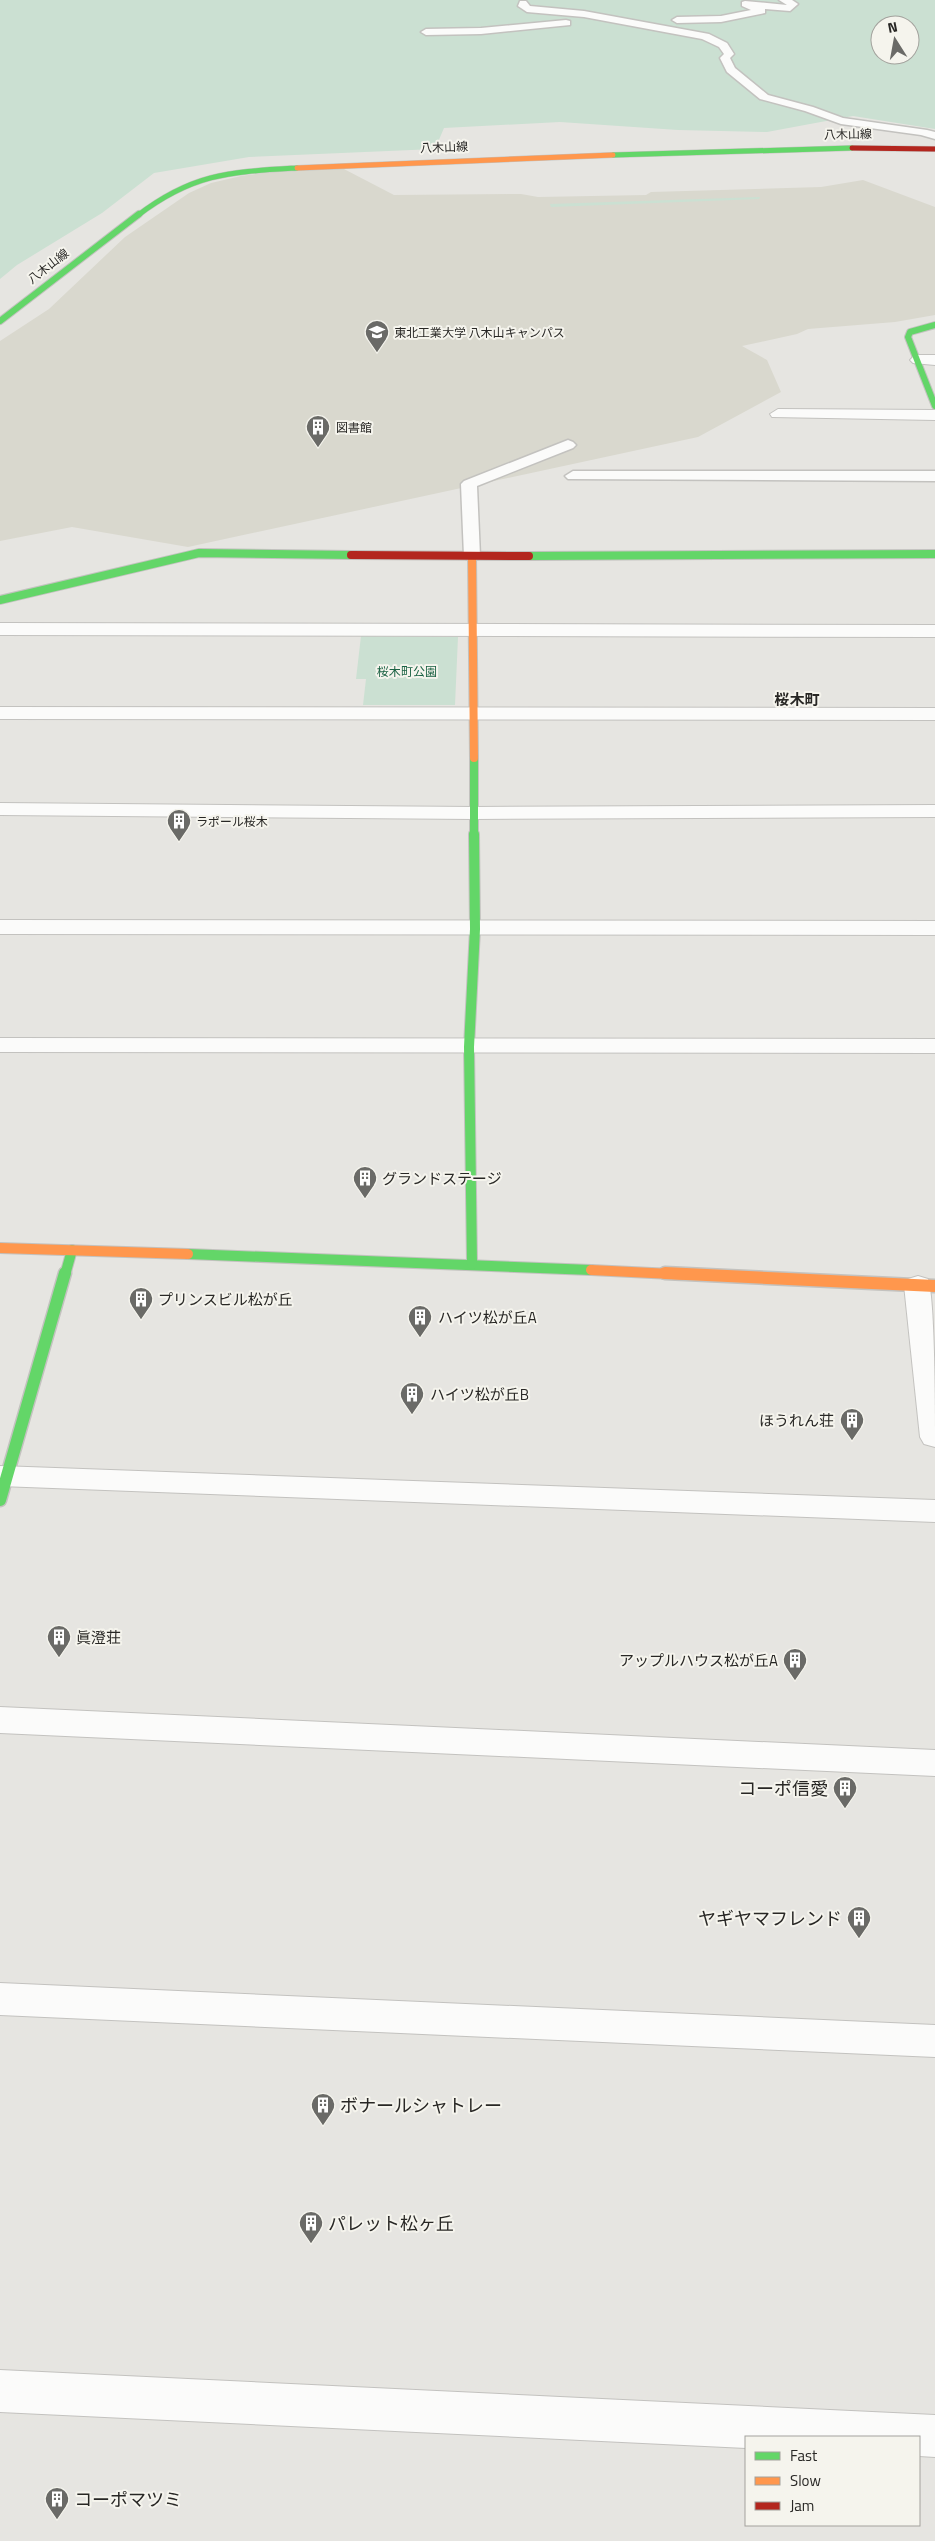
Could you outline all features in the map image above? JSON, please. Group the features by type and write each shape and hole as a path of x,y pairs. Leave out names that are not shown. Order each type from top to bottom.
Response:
{"street":[{"name":"八木山線","path":"0,321 152,204 192,182 231,172 353,164 830,148 935,149"},
{"path":"935,325 910,332 908,337 935,406"},
{"path":"918,360 935,360"},
{"path":"778,414 935,415"},
{"path":"0,600 199,553 472,556 935,554"},
{"path":"472,556 475,929 469,1047 472,1264"},
{"path":"0,628 935,630"},
{"path":"0,713 935,714"},
{"path":"0,809 474,812 935,811"},
{"path":"0,927 935,928"},
{"path":"0,1046 935,1046"},
{"path":"0,1248 472,1264 926,1286 935,1437"},
{"path":"72,1250 2,1484 935,1511"},
{"path":"0,1720 935,1763"},
{"path":"0,1999 935,2041"},
{"path":"0,2391 935,2436"}],"lane":[{"path":"426,32 498,30 606,19 664,17 670,19 721,19 762,11 745,4 790,8 793,4 784,0"},
{"path":"523,3 523,6 527,8 584,14 706,36 723,45 729,54 725,58 731,70 764,97 809,109 841,121 923,132 935,136"},
{"path":"472,556 469,484 568,446"},
{"path":"573,476 935,476"}],"shaded area":[{"name":"東北工業大学 八木山キャンパス","path":"342,168 394,195 521,194 538,197 646,195 651,192 821,187 863,180 935,207 935,315 895,322 808,329 797,334 742,346 767,360 781,392 698,437 188,547 72,527 0,541 0,341 49,309 125,237 189,193 211,183 241,176 279,171"}],"green space":[{"path":"0,0 935,0 935,129 853,116 767,132 678,130 560,122 444,128 435,149 249,157 154,173 102,213 17,265 0,279"},
{"path":"760,197 759,199 551,207 550,204"},
{"name":"桜木町公園","path":"361,636 458,637 455,705 363,705 366,679 356,679"}],"traffic: fast":[{"path":"613,155 852,148"},
{"path":"0,321 152,204 192,182 231,172 297,168"},
{"path":"935,325 910,332 908,337 935,406"},
{"path":"0,600 199,553 351,555"},
{"path":"529,556 935,554"},
{"path":"472,1264 469,1047 475,929 474,758"},
{"path":"0,1500 72,1250"},
{"path":"188,1254 591,1270"}],"traffic: slow":[{"path":"297,168 613,155"},
{"path":"472,556 474,758"},
{"path":"0,1248 188,1254"},
{"path":"591,1270 935,1286"}],"traffic: jam":[{"path":"852,148 935,149"},
{"path":"351,555 529,556"}],"place":[{"name":"東北工業大学 八木山キャンパス","path":"377,353"},
{"name":"図書館","path":"318,448"},
{"name":"ラポール桜木","path":"179,842"},
{"name":"グランドステージ","path":"365,1199"},
{"name":"プリンスビル松が丘","path":"141,1320"},
{"name":"ハイツ松が丘A","path":"420,1338"},
{"name":"ハイツ松が丘B","path":"412,1415"},
{"name":"ほうれん荘","path":"852,1441"},
{"name":"眞澄荘","path":"59,1658"},
{"name":"アップルハウス松が丘A","path":"795,1681"},
{"name":"コーポ信愛","path":"845,1809"},
{"name":"ヤギヤマフレンド","path":"859,1939"},
{"name":"ボナールシャトレー","path":"323,2126"},
{"name":"パレット松ヶ丘","path":"311,2244"},
{"name":"コーポマツミ","path":"57,2520"}],"district":[{"name":"桜木町","path":"797,699"}]}
